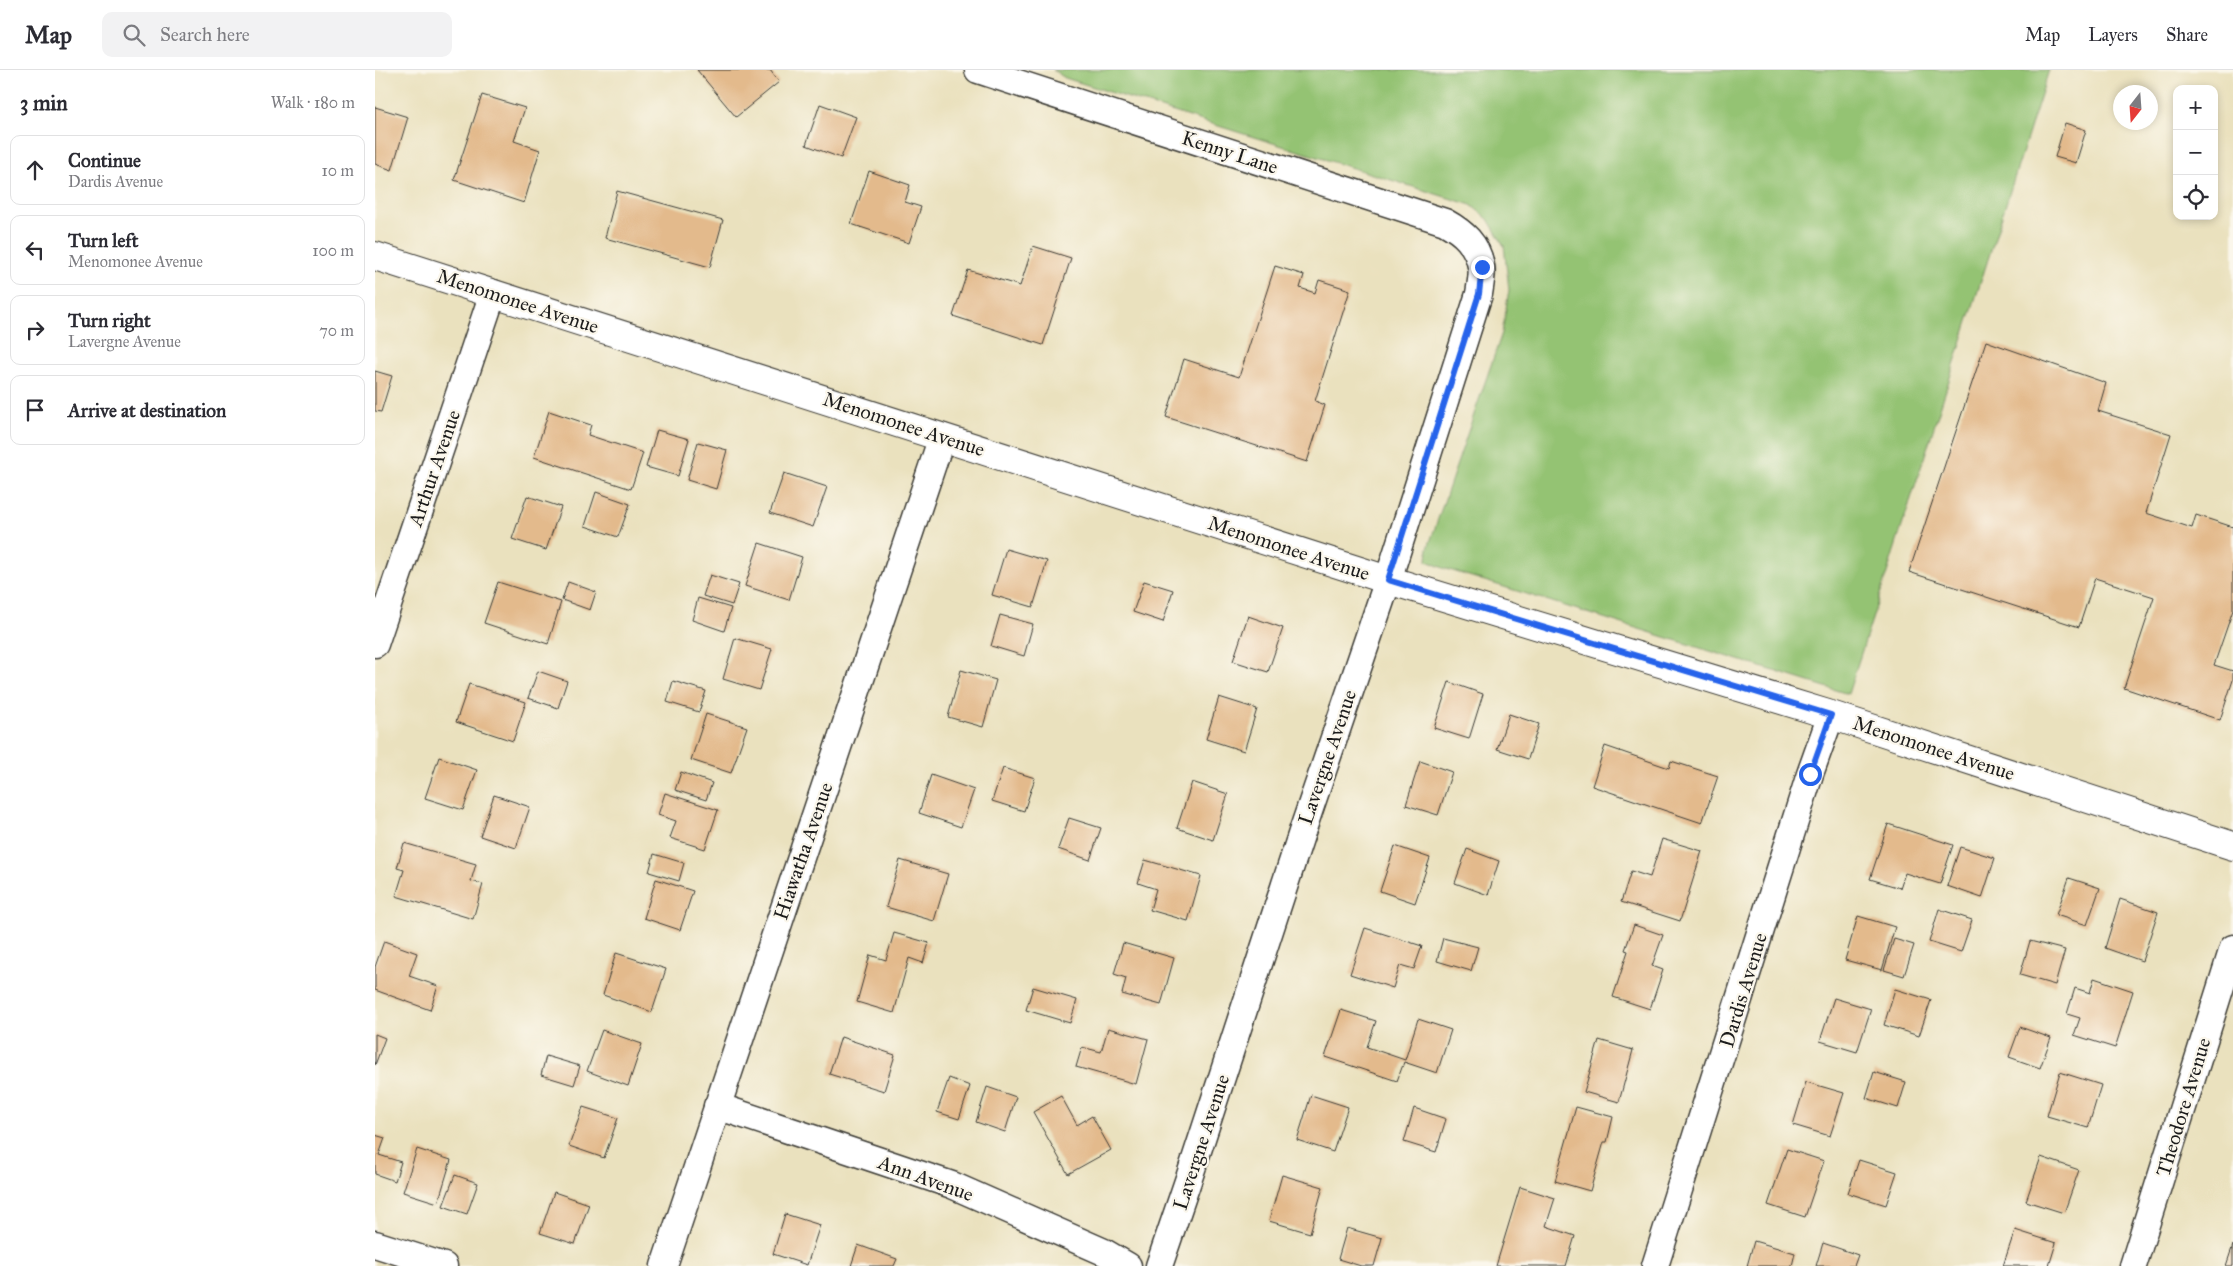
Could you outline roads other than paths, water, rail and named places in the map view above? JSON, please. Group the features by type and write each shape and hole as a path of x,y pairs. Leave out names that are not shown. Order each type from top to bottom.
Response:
{"street":[{"name":"Kenny Lane","path":"978,70 1010,75 1445,222 1464,232 1473,247"},
{"name":"Lavergne Avenue","path":"1159,1266 1306,819 1388,580 1479,294 1482,267 1473,247"},
{"name":"Menomonee Avenue","path":"375,256 1388,580 1831,715 2233,846"},
{"name":"Arthur Avenue","path":"375,644 493,293"},
{"name":"Hiawatha Avenue","path":"664,1266 942,437"},
{"name":"Dardis Avenue","path":"1655,1266 1810,774 1831,715"},
{"name":"Theodore Avenue","path":"2133,1266 2233,948"},
{"name":"Ann Avenue","path":"717,1106 952,1185 1104,1252 1128,1266"},
{"path":"375,1244 444,1266"}]}
